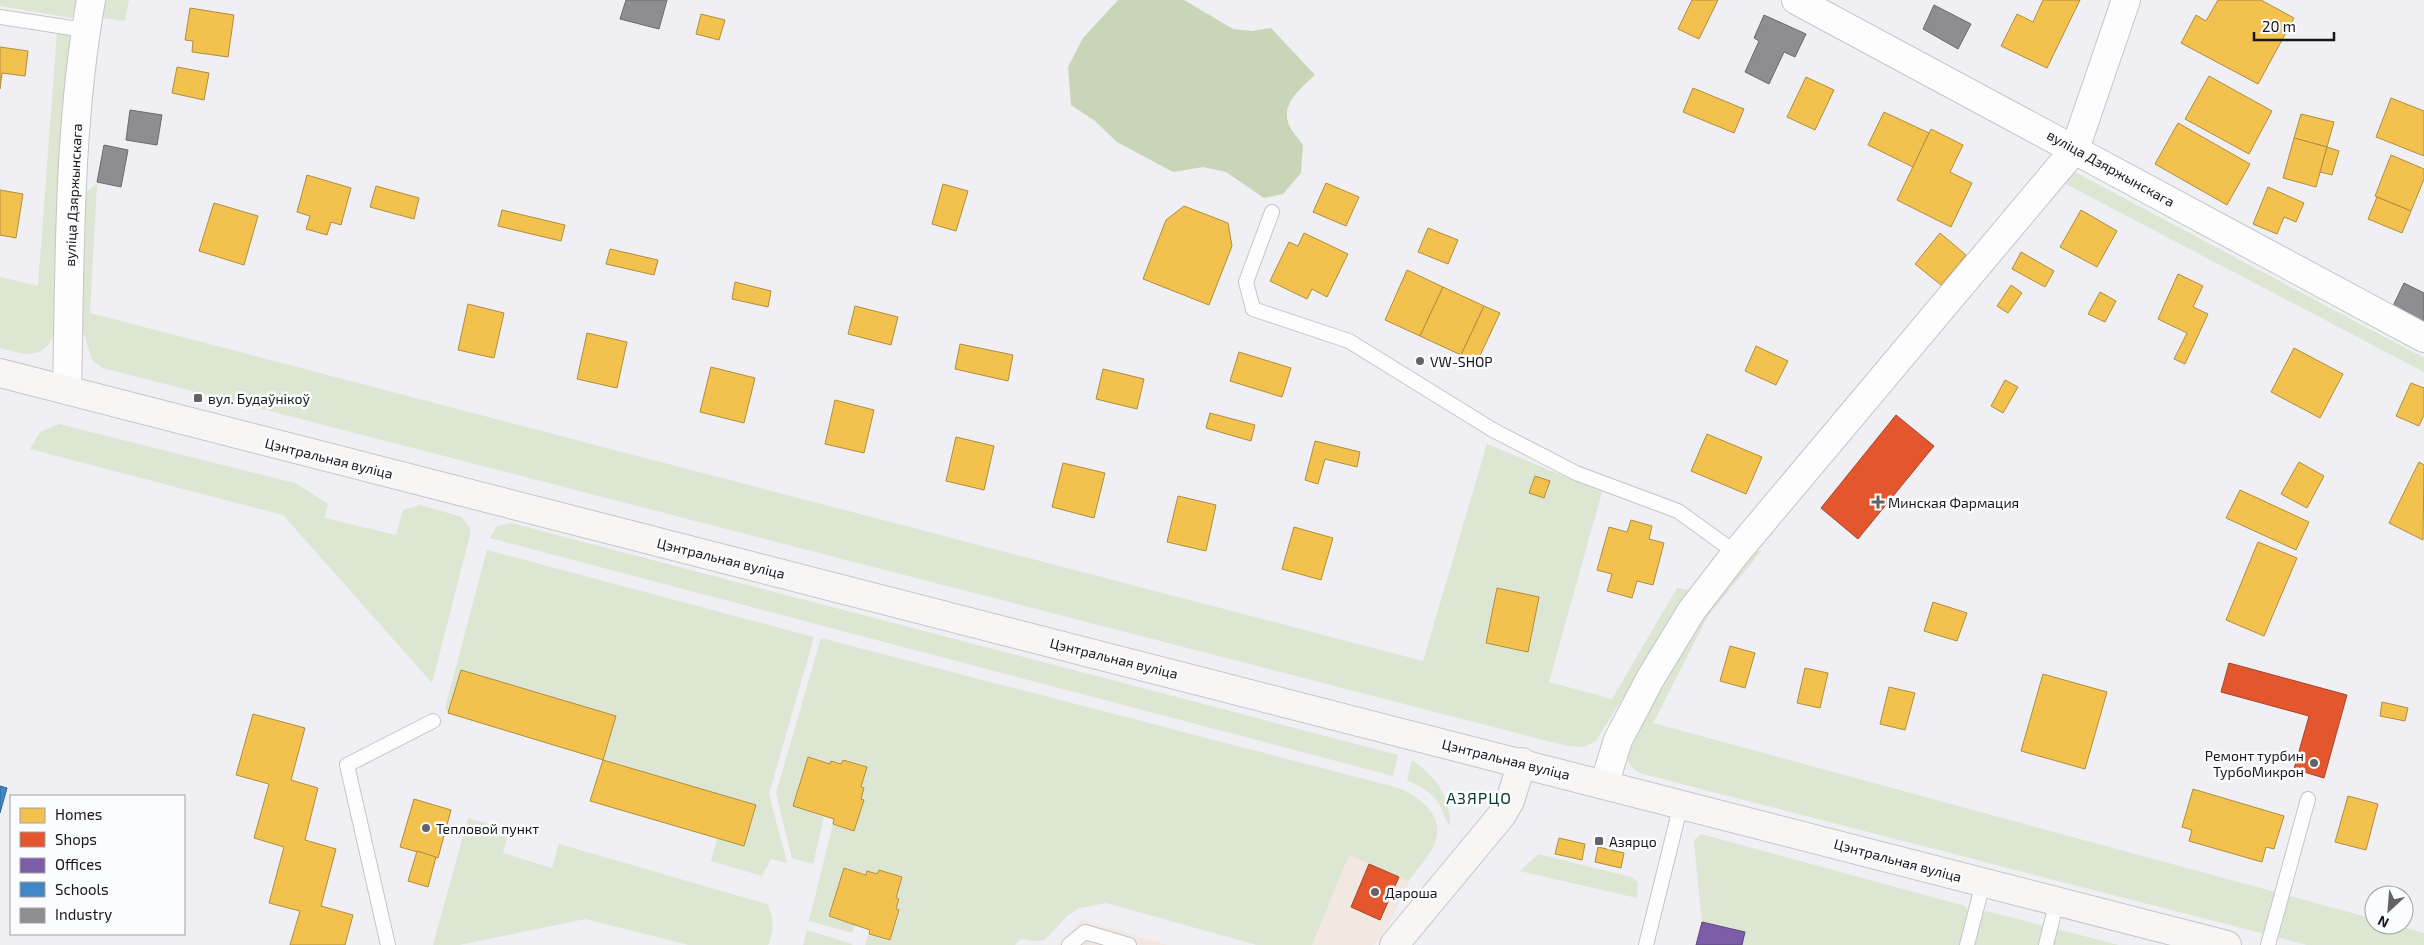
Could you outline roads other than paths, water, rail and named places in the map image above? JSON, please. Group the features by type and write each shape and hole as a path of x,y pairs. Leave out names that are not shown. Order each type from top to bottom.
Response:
{"main road":[{"name":"Цэнтральная вуліца","path":"0,373 1522,762 1604,785 2227,945"},
{"path":"1394,945 1501,816 1510,801 1522,762"}],"street":[{"name":"вуліца Дзяржынскага","path":"67,390 73,160 85,30 90,0"},
{"name":"вуліца Дзяржынскага","path":"1796,0 2424,338"},
{"path":"1604,785 1618,740 1650,679 1692,610 1736,553 2075,149 2126,0"}],"lane":[{"path":"0,17 85,30"},
{"path":"1272,212 1246,282 1253,309 1349,341 1493,430 1576,473 1678,511 1736,553"},
{"path":"388,945 347,766 433,720"},
{"path":"2268,945 2308,799"},
{"path":"1646,945 1681,804"},
{"path":"1967,945 1983,882"},
{"path":"2046,945 2056,902"},
{"path":"1069,945 1085,932 1130,945"}],"place":[{"name":"VW-SHOP","path":"1420,361"},
{"name":"вул. Будаўнікоў","path":"198,398"},
{"name":"Минская Фармация","path":"1878,502"},
{"name":"Ремонт турбин ТурбоМикрон","path":"2314,763"},
{"name":"Тепловой пункт","path":"426,828"},
{"name":"Азярцо","path":"1599,841"},
{"name":"Дароша","path":"1375,892"}],"district":[{"name":"АЗЯРЦО","path":"1479,797"}]}
